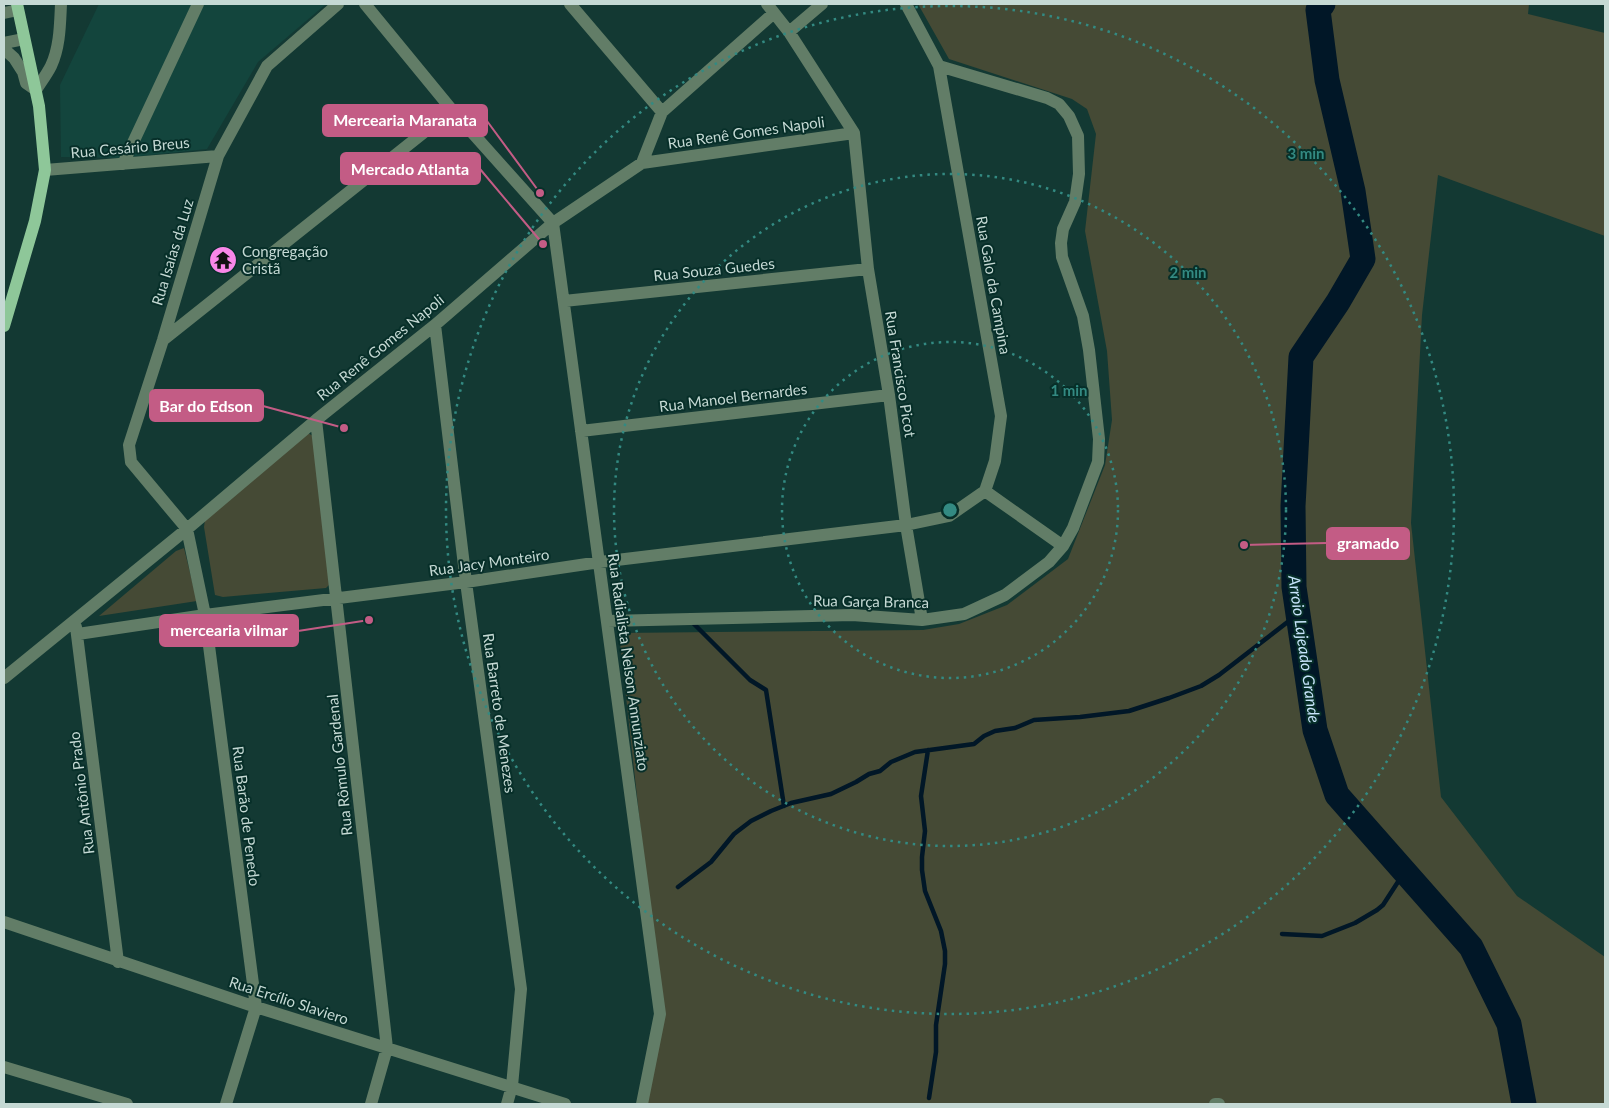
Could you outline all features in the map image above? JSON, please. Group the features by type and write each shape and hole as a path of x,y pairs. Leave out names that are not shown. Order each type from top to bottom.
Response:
{"main road":[{"path":"4,326 36,221 45,170 39,106 17,7"}],"street":[{"path":"4,49 14,58 23,72 26,83 36,90 51,66 55,53 61,4"},
{"path":"123,164 198,4"},
{"name":"Rua Isaías da Luz","path":"187,529 131,462 129,445 163,340 218,156 267,66 338,4"},
{"path":"365,4 452,110 553,223"},
{"path":"570,4 662,112"},
{"path":"789,32 822,4"},
{"name":"Rua Galo da Campina","path":"906,4 939,66 1001,416 996,461 985,491"},
{"path":"4,13 17,7"},
{"path":"771,8 789,32 854,133"},
{"name":"Rua Renê Gomes Napoli","path":"642,163 662,112 771,8"},
{"path":"4,43 24,39"},
{"name":"Rua Garça Branca","path":"607,621 852,615 922,620 964,614 1005,595 1050,562 1063,546 1073,528 1088,491 1098,462 1099,447 1097,416 1083,316 1062,257 1060,243 1063,229 1075,202 1080,174 1078,136 1070,116 1059,104 1047,98 939,66"},
{"path":"163,340 452,110"},
{"name":"Rua Renê Gomes Napoli","path":"4,678 76,628 187,529 316,420 434,325 553,223 642,163 854,133"},
{"name":"Rua Francisco Picot","path":"854,133 868,268 922,620"},
{"name":"Rua Cesário Breus","path":"45,170 218,156"},
{"name":"Rua Radialista Nelson Annunziato","path":"553,223 660,1014 642,1104"},
{"name":"Rua Souza Guedes","path":"564,301 868,268"},
{"name":"Rua Barreto de Menezes","path":"434,325 466,582 521,989 512,1086 507,1104"},
{"name":"Rua Manoel Bernardes","path":"581,431 888,395"},
{"name":"Rua Rômulo Gardenal","path":"316,420 387,1048 371,1104"},
{"path":"906,525 949,516 985,491 1063,546"},
{"name":"Rua Jacy Monteiro","path":"76,628 337,599 600,562 906,525"},
{"name":"Rua Barão de Penedo","path":"187,529 205,614 256,1007 226,1104"},
{"name":"Rua Antônio Prado","path":"76,628 118,962"},
{"name":"Rua Ercílio Slaviero","path":"4,922 256,1007 565,1104"},
{"path":"4,1066 127,1104"}],"shaded area":[{"path":"99,4 326,4 258,62 207,149 122,158 61,157 60,85"},
{"path":"918,4 1529,4 1528,14 1605,33 1605,236 1438,175 1422,315 1411,523 1441,797 1517,896 1605,957 1605,1104 644,1104 661,1014 619,633 923,630 959,624 1007,605 1068,559 1105,465 1112,420 1107,351 1085,231 1096,134 1087,109 1072,99 949,59"},
{"path":"308,433 313,436 330,584 326,588 223,597 215,595 204,527 205,520"},
{"path":"184,548 197,601 99,616 176,551"}],"waterway":[{"name":"Arroio Lajeado Grande","path":"1323,4 1318,10 1327,80 1353,191 1363,259 1338,302 1301,357 1293,506 1294,587 1315,730 1337,795 1471,947 1509,1024 1524,1104"},
{"path":"678,887 711,862 734,834 751,821 771,811 791,803 831,794 869,774 880,771 891,762 915,752 974,744 984,736 995,731 1015,728 1034,720 1129,711 1169,698 1201,686 1219,675 1298,614"},
{"path":"694,624 750,680 766,690 784,806"},
{"path":"928,750 921,796 925,831 922,870 925,891 941,931 945,951 945,964 936,1025 936,1052 929,1098"},
{"path":"1282,934 1322,936 1355,923 1383,905 1405,871"}],"place":[{"name":"Mercearia Maranata","path":"540,193"},
{"name":"Mercado Atlanta","path":"543,244"},
{"name":"Congregação Cristã","path":"223,260"},
{"name":"Bar do Edson","path":"344,428"},
{"name":"gramado","path":"1244,545"},
{"name":"mercearia vilmar","path":"369,620"}]}
